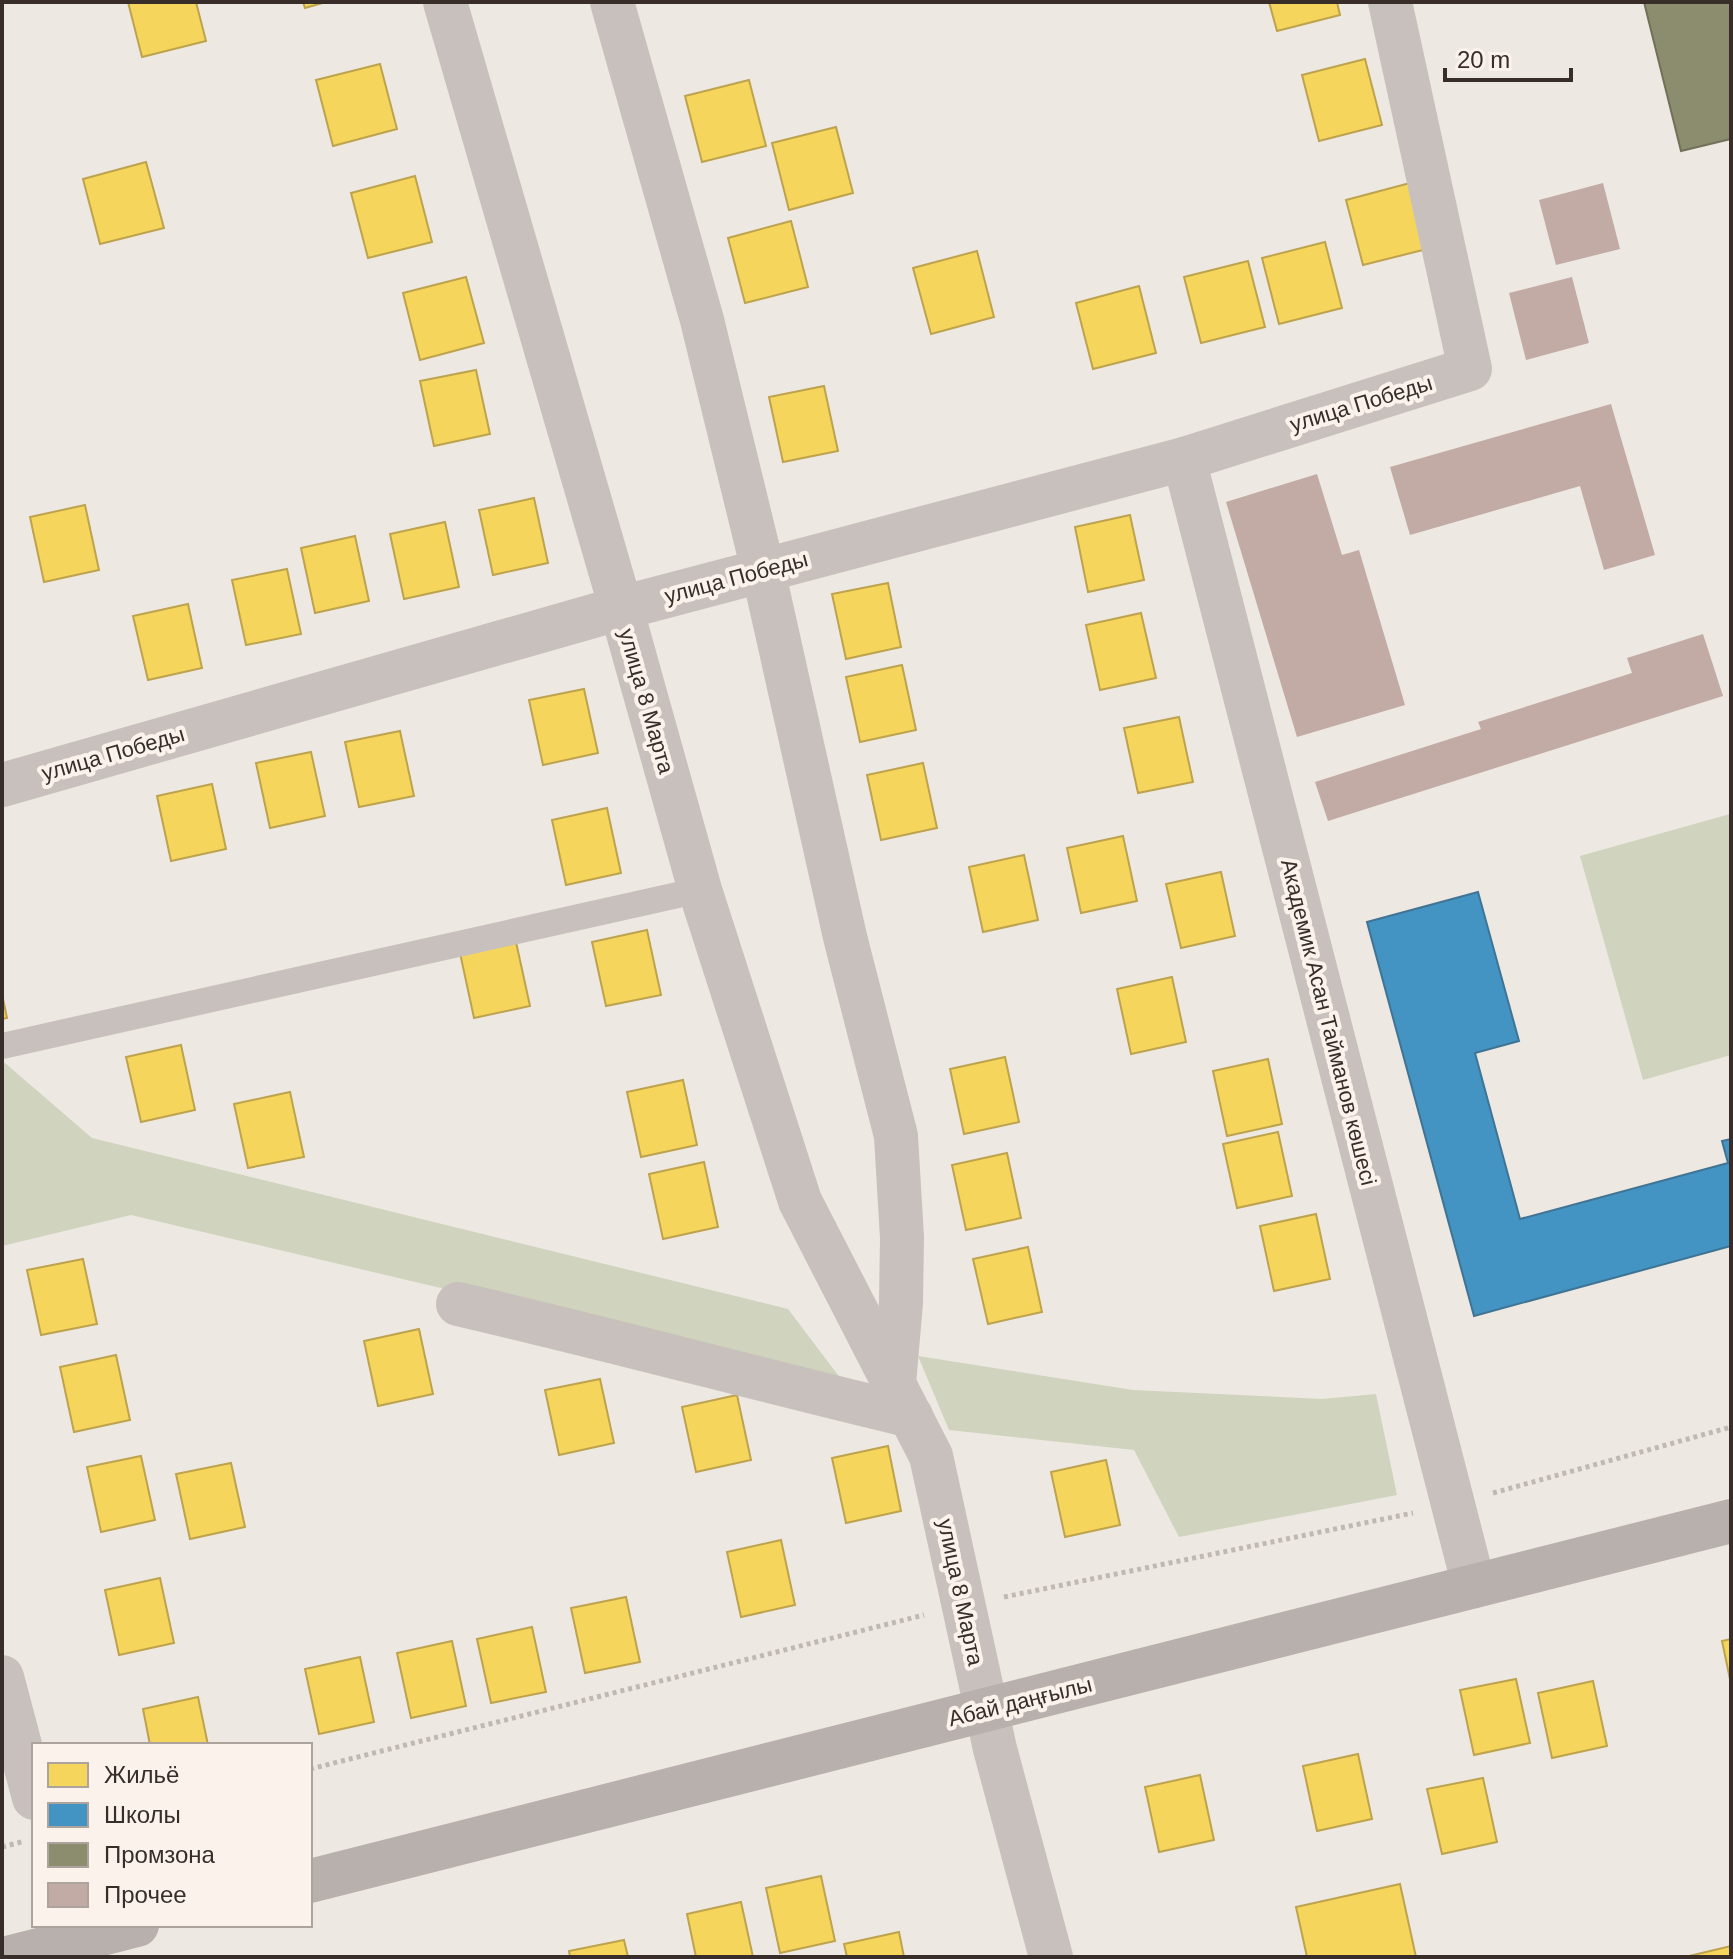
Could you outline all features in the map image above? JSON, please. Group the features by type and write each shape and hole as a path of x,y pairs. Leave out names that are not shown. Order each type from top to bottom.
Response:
{"main road":[{"name":"Абай даңғылы","path":"312,1880 1731,1521"},
{"path":"11,1957 129,1927"}],"street":[{"name":"улица 8 Марта","path":"445,2 700,890 800,1201 931,1456 986,1710 1051,1957"},
{"path":"458,1304 586,1333 688,1363 902,1400 902,1238 896,1136 845,937 763,570 702,320 612,2"},
{"name":"улица Победы","path":"2,785 621,608 1184,459 1470,369 1390,2"},
{"name":"Академик Асан Тайманов көшесі","path":"1184,459 1474,1586"},
{"path":"2,1677 32,1790"}],"lane":[{"path":"2,1046 700,890"}],"path":[{"path":"312,1768 963,1605 1454,1504 1731,1427"},
{"path":"2,1847 32,1840"}],"green space":[{"path":"1730,814 1731,1055 1643,1080 1580,856"},
{"path":"5,1063 92,1138 788,1309 844,1383 131,1215 2,1246 2,1064"},
{"path":"918,1356 1133,1390 1322,1399 1376,1394 1397,1495 1179,1537 1134,1450 949,1430"}],"building: Жильё":[{"path":"128,2 196,2 206,41 142,57"},
{"path":"303,2 326,2 305,8"},
{"path":"1269,2 1337,2 1340,15 1277,31"},
{"path":"1365,59 1382,125 1319,141 1302,75"},
{"path":"380,64 397,129 333,146 316,80"},
{"path":"749,80 766,146 702,162 685,96"},
{"path":"836,127 853,193 789,210 772,143"},
{"path":"146,162 164,228 100,244 83,179"},
{"path":"415,176 432,242 368,258 351,193"},
{"path":"1410,183 1427,249 1363,265 1346,200"},
{"path":"791,221 808,287 745,303 728,238"},
{"path":"1325,242 1342,308 1279,324 1262,258"},
{"path":"977,251 994,317 931,334 913,268"},
{"path":"1248,261 1265,327 1201,343 1184,277"},
{"path":"466,277 484,343 420,360 403,293"},
{"path":"1139,286 1156,353 1093,369 1076,303"},
{"path":"476,370 490,434 434,446 420,381"},
{"path":"824,386 838,451 783,462 769,397"},
{"path":"534,498 548,563 493,575 479,510"},
{"path":"85,505 99,570 44,582 30,517"},
{"path":"1130,515 1144,580 1088,592 1075,527"},
{"path":"445,522 459,587 404,599 390,534"},
{"path":"355,536 369,601 315,613 301,548"},
{"path":"287,569 301,634 246,645 232,580"},
{"path":"888,583 901,647 846,659 832,594"},
{"path":"188,604 202,668 148,680 133,616"},
{"path":"1141,613 1156,678 1100,690 1086,625"},
{"path":"902,665 916,730 860,742 846,677"},
{"path":"584,689 598,753 543,765 529,700"},
{"path":"1179,717 1193,782 1138,793 1124,728"},
{"path":"400,731 414,796 359,807 345,742"},
{"path":"311,752 325,816 270,828 256,763"},
{"path":"923,763 937,828 881,840 867,775"},
{"path":"212,784 226,849 171,861 157,796"},
{"path":"607,808 621,873 566,885 552,820"},
{"path":"1123,836 1137,901 1081,913 1067,848"},
{"path":"1024,855 1038,920 983,932 969,867"},
{"path":"1221,872 1235,936 1181,948 1166,884"},
{"path":"647,930 661,995 606,1006 592,942"},
{"path":"516,942 530,1006 474,1018 460,953"},
{"path":"1172,977 1186,1042 1131,1054 1117,989"},
{"path":"2,994 7,1018 2,1019"},
{"path":"181,1045 195,1110 141,1122 126,1057"},
{"path":"1005,1057 1019,1122 964,1134 950,1069"},
{"path":"1268,1059 1282,1124 1227,1136 1213,1071"},
{"path":"683,1080 697,1145 641,1157 627,1092"},
{"path":"290,1092 304,1157 248,1168 234,1104"},
{"path":"1278,1132 1292,1196 1237,1208 1223,1144"},
{"path":"1007,1153 1021,1218 966,1230 952,1165"},
{"path":"704,1162 718,1227 663,1239 649,1174"},
{"path":"1316,1214 1330,1279 1274,1291 1260,1226"},
{"path":"1028,1247 1042,1312 988,1324 973,1259"},
{"path":"83,1259 97,1324 41,1335 27,1270"},
{"path":"419,1329 433,1394 378,1406 364,1341"},
{"path":"116,1355 130,1420 74,1432 60,1367"},
{"path":"600,1379 614,1443 559,1455 545,1390"},
{"path":"737,1395 751,1460 696,1472 682,1407"},
{"path":"888,1446 901,1511 846,1523 832,1458"},
{"path":"141,1456 155,1520 101,1532 87,1467"},
{"path":"1106,1460 1120,1525 1065,1537 1051,1472"},
{"path":"231,1463 245,1527 190,1539 176,1474"},
{"path":"781,1540 795,1605 741,1617 727,1552"},
{"path":"160,1578 174,1643 119,1655 105,1590"},
{"path":"626,1597 640,1662 585,1673 571,1608"},
{"path":"532,1627 546,1692 491,1703 477,1639"},
{"path":"1731,1639 1731,1684 1722,1641"},
{"path":"452,1641 466,1706 411,1718 397,1653"},
{"path":"360,1657 374,1722 319,1734 305,1669"},
{"path":"1516,1679 1530,1743 1474,1755 1460,1690"},
{"path":"1593,1681 1607,1746 1552,1758 1538,1693"},
{"path":"198,1697 208,1743 150,1743 143,1709"},
{"path":"1358,1754 1372,1819 1317,1831 1303,1766"},
{"path":"1200,1775 1214,1840 1159,1852 1145,1787"},
{"path":"1483,1778 1497,1842 1442,1854 1427,1789"},
{"path":"821,1876 835,1941 780,1953 766,1888"},
{"path":"1400,1884 1416,1957 1307,1957 1296,1907"},
{"path":"741,1902 753,1957 696,1957 687,1914"},
{"path":"899,1932 904,1957 847,1957 844,1944"},
{"path":"624,1940 628,1957 570,1957 569,1951"},
{"path":"1731,1946 1731,1957 1689,1957 1689,1956"}],"building: Школы":[{"path":"1478,892 1519,1041 1475,1053 1520,1219 1728,1163 1722,1141 1731,1139 1731,1246 1474,1316 1367,922"}],"building: Промзона":[{"path":"1644,2 1731,2 1731,139 1681,151"}],"building: Прочее":[{"path":"1603,183 1620,249 1556,265 1539,200"},
{"path":"1572,277 1589,343 1526,360 1509,293"},
{"path":"1611,404 1655,555 1604,570 1580,486 1410,535 1390,467"},
{"path":"1317,474 1342,555 1359,550 1405,705 1297,737 1226,502"},
{"path":"1703,634 1723,696 1328,821 1315,782 1481,729 1478,722 1632,673 1627,658"}]}
